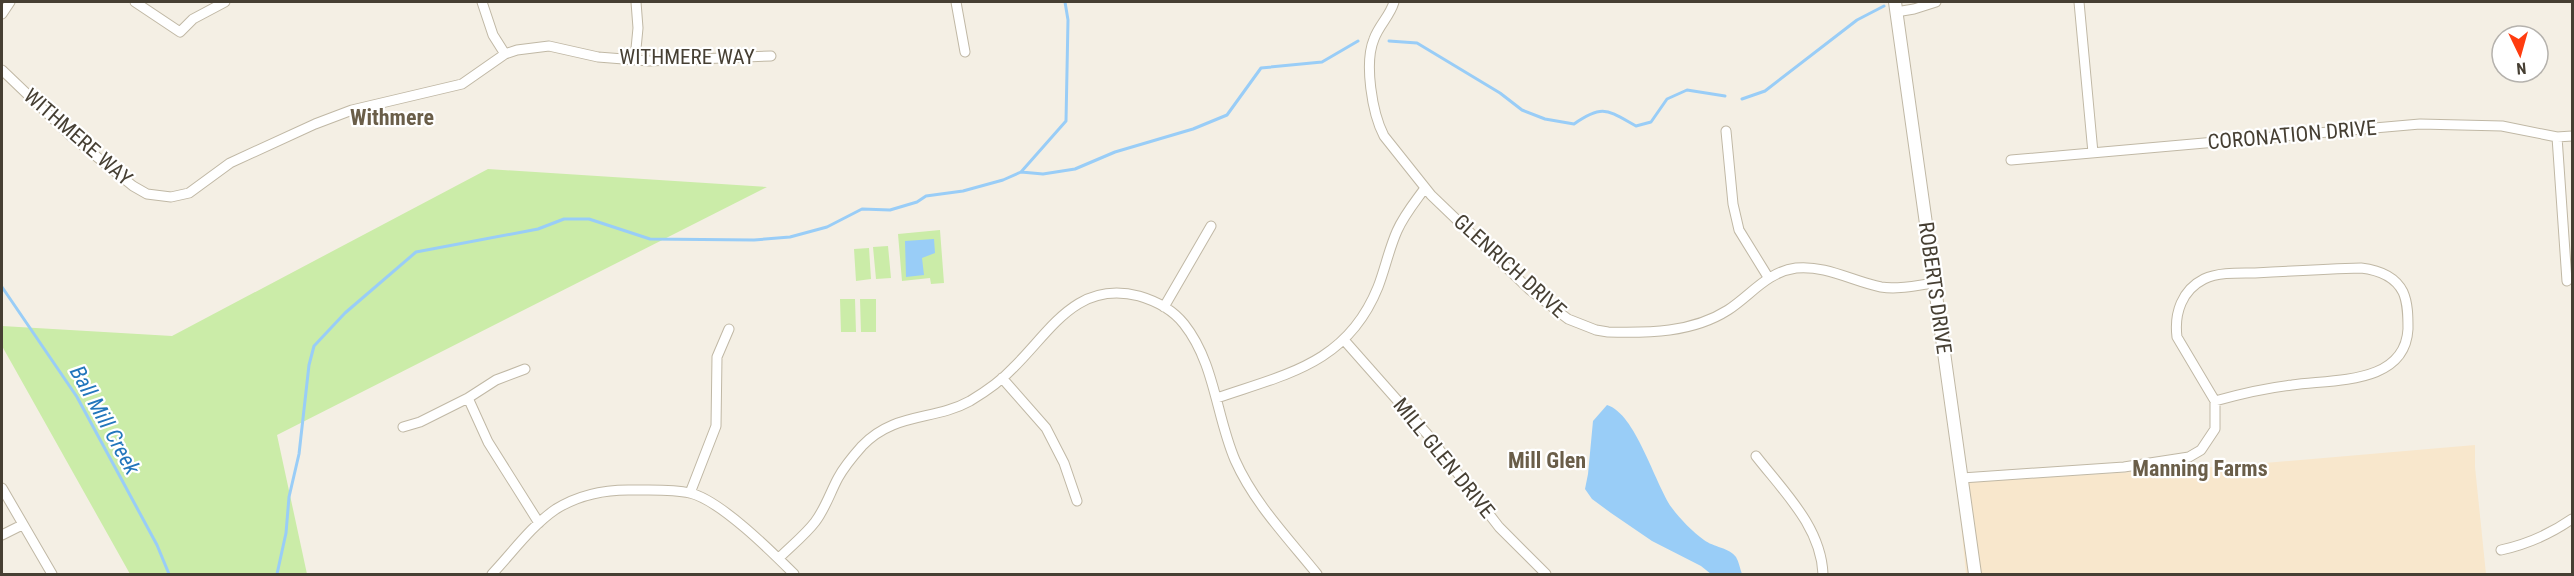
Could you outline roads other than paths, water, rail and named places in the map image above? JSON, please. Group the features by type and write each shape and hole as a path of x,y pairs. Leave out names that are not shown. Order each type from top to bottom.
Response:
{"street":[{"path":"2,14 10,2"},
{"path":"135,2 180,32 193,19 225,2"},
{"path":"482,2 493,35 505,54"},
{"path":"635,59 638,28 636,2"},
{"path":"956,2 965,52"},
{"name":"GLENRICH DRIVE","path":"1394,2 1373,40 1370,67 1373,101 1384,136 1425,188 1553,310 1568,319 1596,330 1656,331 1692,325 1727,311 1768,277 1783,271 1814,268 1882,287 1900,288 1935,283"},
{"path":"1896,7 1914,9 1936,2"},
{"path":"2079,2 2093,153"},
{"name":"ROBERTS DRIVE","path":"1896,7 1975,574"},
{"name":"WITHMERE WAY","path":"2,70 71,136 134,186 147,194 171,197 189,193 230,162 315,124 352,110 462,84 505,54 533,46 549,46 598,57 635,59 692,61 771,56"},
{"name":"CORONATION DRIVE","path":"2010,160 2420,124 2502,126 2556,137 2572,136"},
{"path":"1726,131 1733,204 1739,230 1768,277"},
{"path":"2556,137 2567,281"},
{"path":"1217,398 1297,371 1344,340 1360,321 1370,304 1398,229 1425,188"},
{"path":"1164,307 1211,226"},
{"path":"1962,478 2124,467 2189,457 2201,450 2215,429 2215,401 2177,337 2175,325 2178,307 2194,285 2207,277 2361,268 2377,270 2390,277 2401,288 2406,299 2408,319 2406,343 2402,354 2385,369 2351,379 2257,390 2215,401"},
{"path":"779,558 814,523 839,475 875,434 901,420 964,404 1002,378 1058,318 1083,300 1098,294 1133,295 1152,300 1164,307 1186,326 1202,356 1235,460 1274,524 1317,574"},
{"path":"690,493 716,426 717,357 729,328"},
{"name":"MILL GLEN DRIVE","path":"1344,340 1428,435 1499,527 1546,574"},
{"path":"403,427 420,422 468,398 496,380 525,369"},
{"path":"1002,378 1046,428 1064,463 1077,501"},
{"path":"468,398 488,442 539,523"},
{"path":"1756,456 1805,517 1818,549 1823,574"},
{"path":"2,488 52,574"},
{"path":"492,574 539,523 557,509 587,494 623,490 690,493 706,500 779,558 794,574"},
{"path":"2500,550 2531,543 2572,519"},
{"path":"2,535 22,525"}],"water":[{"path":"934,239 935,253 922,258 924,275 906,277 905,241"},
{"path":"1607,405 1627,421 1636,435 1675,512 1704,540 1733,554 1742,574 1711,574 1701,566 1652,541 1592,499 1585,489 1593,421"}],"waterway":[{"path":"277,574 286,533 289,497 299,454 309,365 314,346 345,313 416,252 538,229 564,219 589,219 650,239 754,240 790,237 827,227 862,209 890,210 917,202 926,196 963,191 1003,180 1021,172 1066,121 1068,20 1065,2"},
{"path":"1742,99 1765,91 1857,20 1884,6"},
{"path":"1021,172 1043,174 1075,169 1115,152 1193,129 1227,115 1261,68 1322,62 1358,41"},
{"path":"1389,41 1417,43 1500,93 1522,110 1545,119 1574,124 1592,114 1605,112 1636,126 1651,122 1667,99 1687,90 1725,96"},
{"name":"Ball Mill Creek","path":"2,287 77,397 157,545 169,574"}],"district":[{"name":"Withmere","path":"392,117"},
{"name":"Mill Glen","path":"1547,460"},
{"name":"Manning Farms","path":"2200,468"}]}
